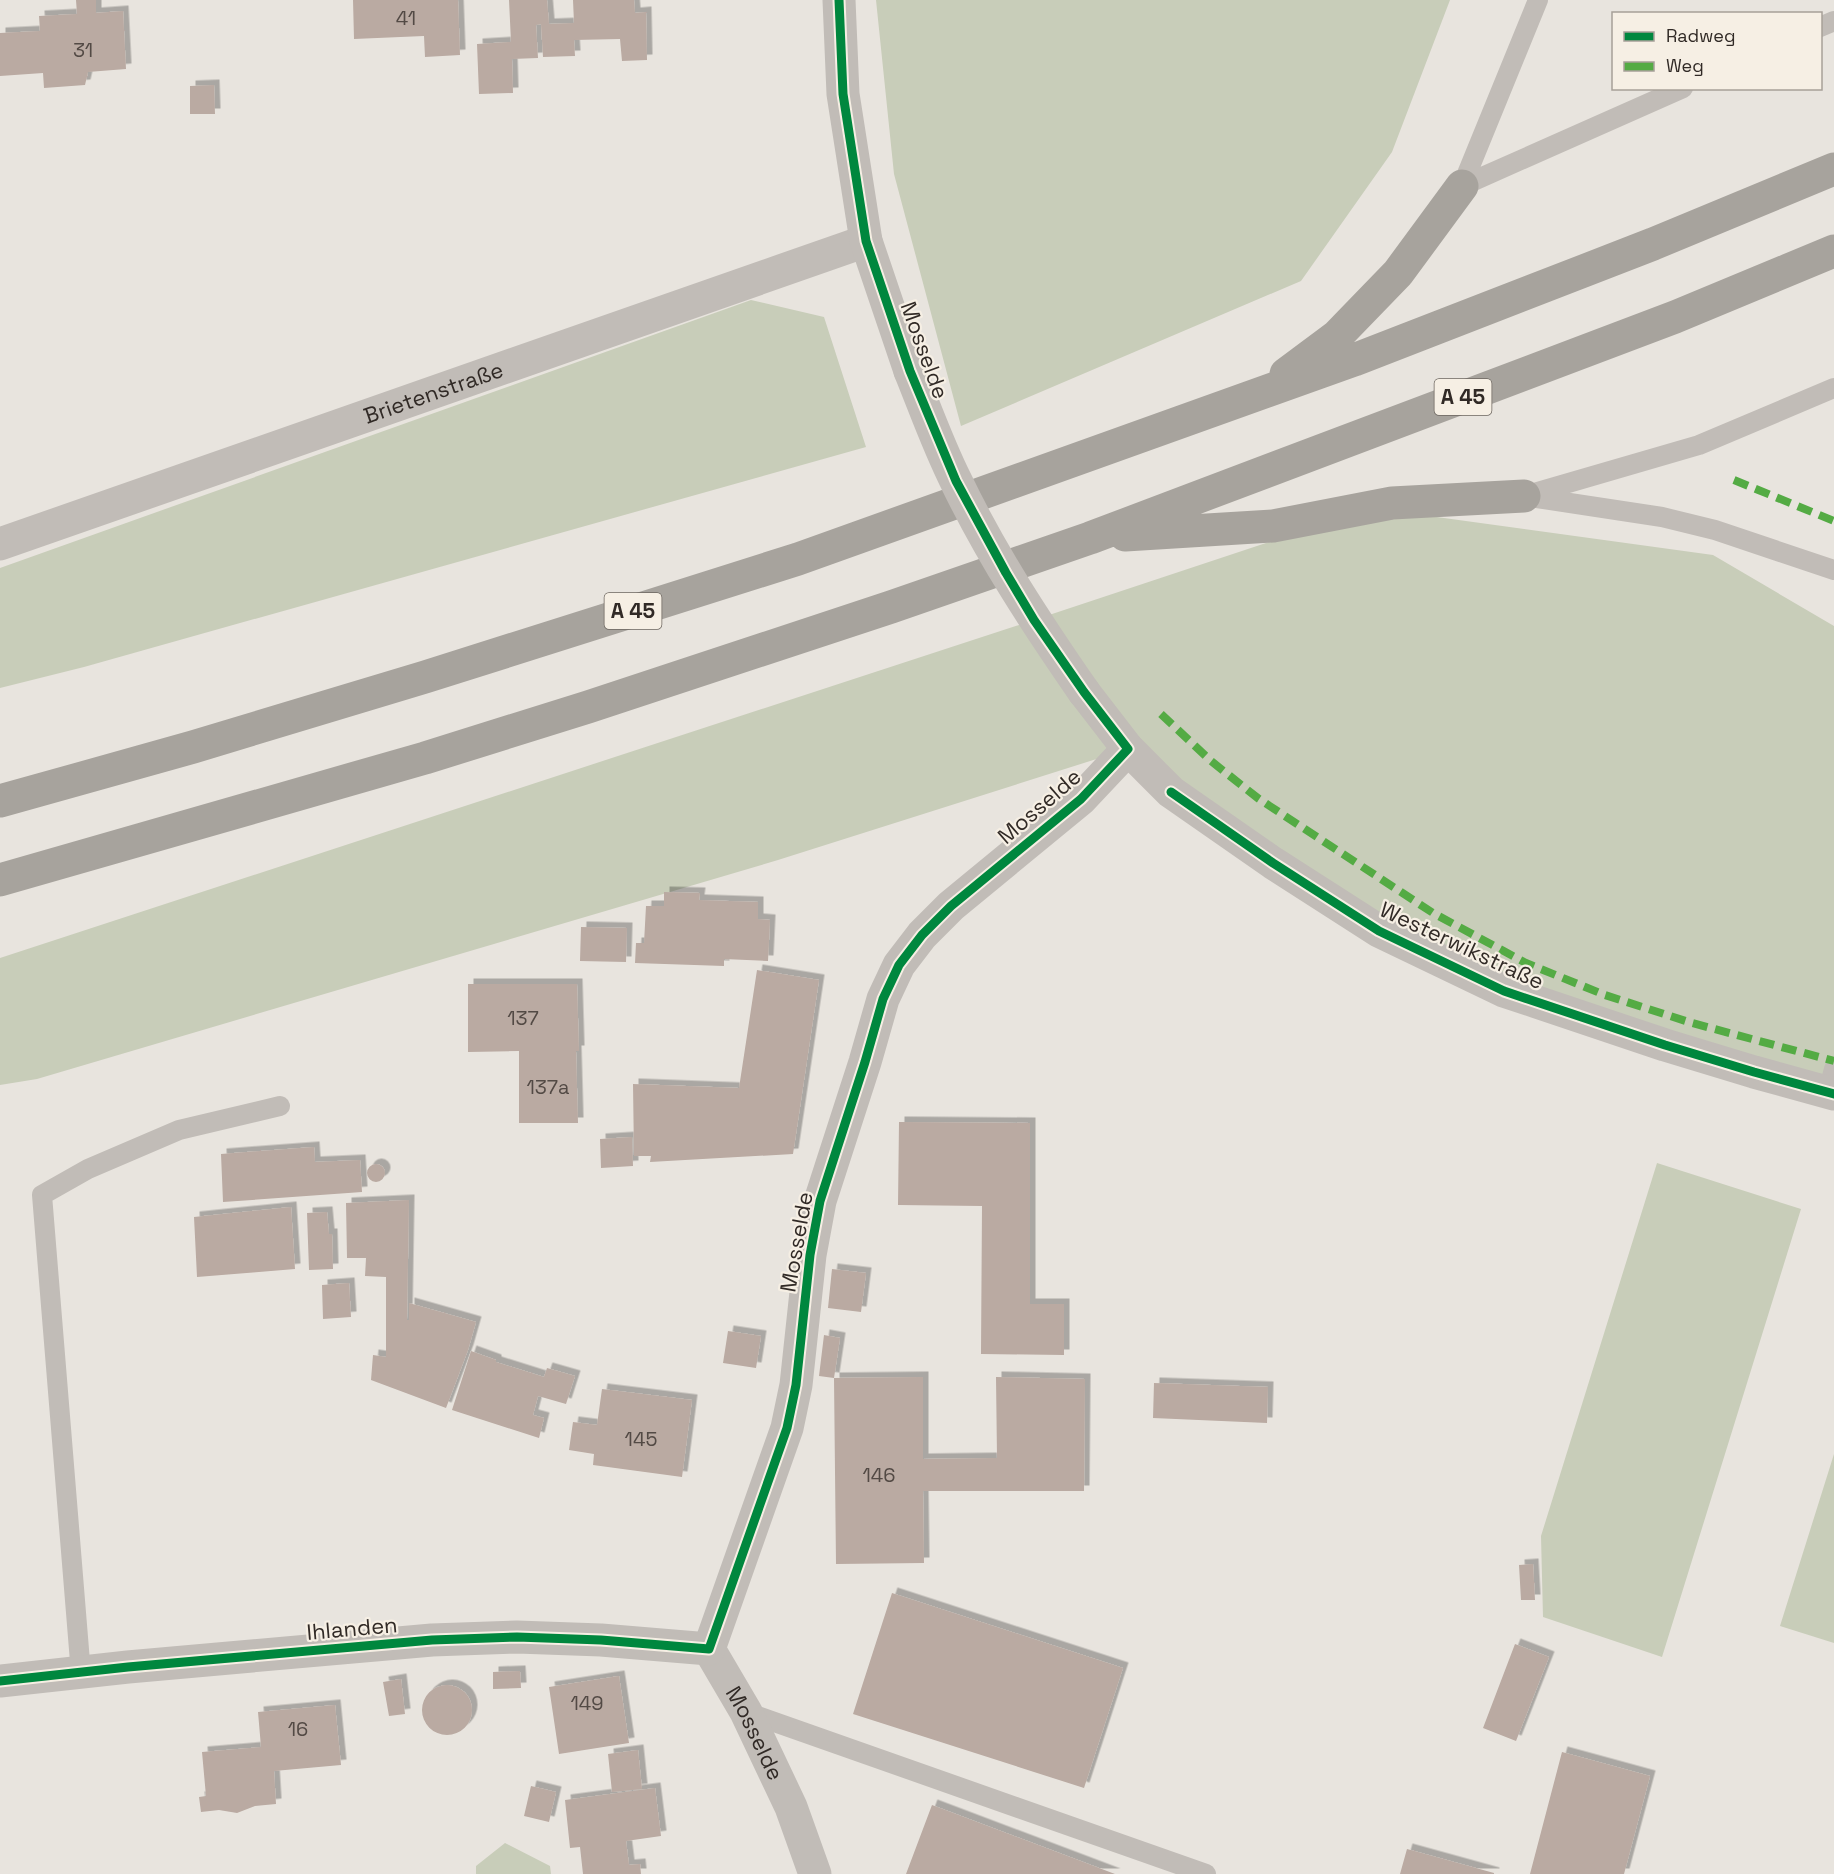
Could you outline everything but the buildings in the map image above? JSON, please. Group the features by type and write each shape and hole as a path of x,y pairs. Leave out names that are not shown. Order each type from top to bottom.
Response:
{"highway":[{"name":"A 45","path":"0,801 193,747 425,677 798,559 1354,360 1653,244 1834,169"},
{"path":"1258,395 1337,336 1398,273 1462,186"},
{"name":"A 45","path":"0,880 425,758 891,607 1090,538 1675,317 1834,251"},
{"path":"1090,538 1273,526 1392,503 1524,496"}],"street":[{"name":"Mosselde","path":"839,0 843,94 866,241 910,371 956,481 1034,620 1084,692 1128,749 1171,792"},
{"name":"Brietenstraße","path":"0,544 866,241"},
{"name":"Mosselde","path":"815,1874 791,1807 746,1712 709,1649 787,1428 796,1385 810,1254 820,1201 866,1062 883,999 899,965 922,935 951,906 1081,799 1128,749"},
{"name":"Westerwikstraße","path":"1171,792 1273,863 1379,931 1504,991 1754,1072 1832,1085"},
{"name":"Ihlanden","path":"0,1681 81,1674 128,1667 442,1640 517,1637 601,1640 709,1649"}],"lane":[{"path":"1462,186 1538,0"},
{"path":"1462,186 1678,90"},
{"path":"1524,496 1699,445 1834,388"},
{"path":"1524,496 1662,517 1715,530 1834,570"},
{"path":"81,1674 42,1195 88,1169 179,1130 280,1106"},
{"path":"746,1712 1206,1874"}],"green space":[{"path":"876,0 1450,0 1392,152 1301,281 961,426 894,174"},
{"path":"751,300 824,317 866,447 84,667 0,688 0,568"},
{"path":"1371,508 1713,555 1834,626 1834,1094 1379,931 1128,749 778,860 37,1079 0,1085 0,958"},
{"path":"1657,1163 1801,1209 1662,1657 1543,1617 1541,1536"},
{"path":"1834,1454 1834,1643 1780,1626"},
{"path":"505,1843 550,1866 551,1874 476,1874 476,1866"}],"marked path":[{"path":"1734,480 1834,521"},
{"path":"1161,714 1211,761 1259,799 1433,913 1526,963 1605,995 1692,1023 1834,1061"}],"cycle path":[{"path":"0,1681 128,1667 432,1640 517,1637 601,1640 709,1649 787,1428 796,1385 810,1255 820,1201 883,999 899,965 922,935 951,906 1081,799 1128,749 1084,692 1034,620 1006,573 956,481 910,371 866,241 843,94 839,0"},
{"path":"1171,792 1273,863 1379,931 1504,991 1665,1045 1834,1094"}]}
